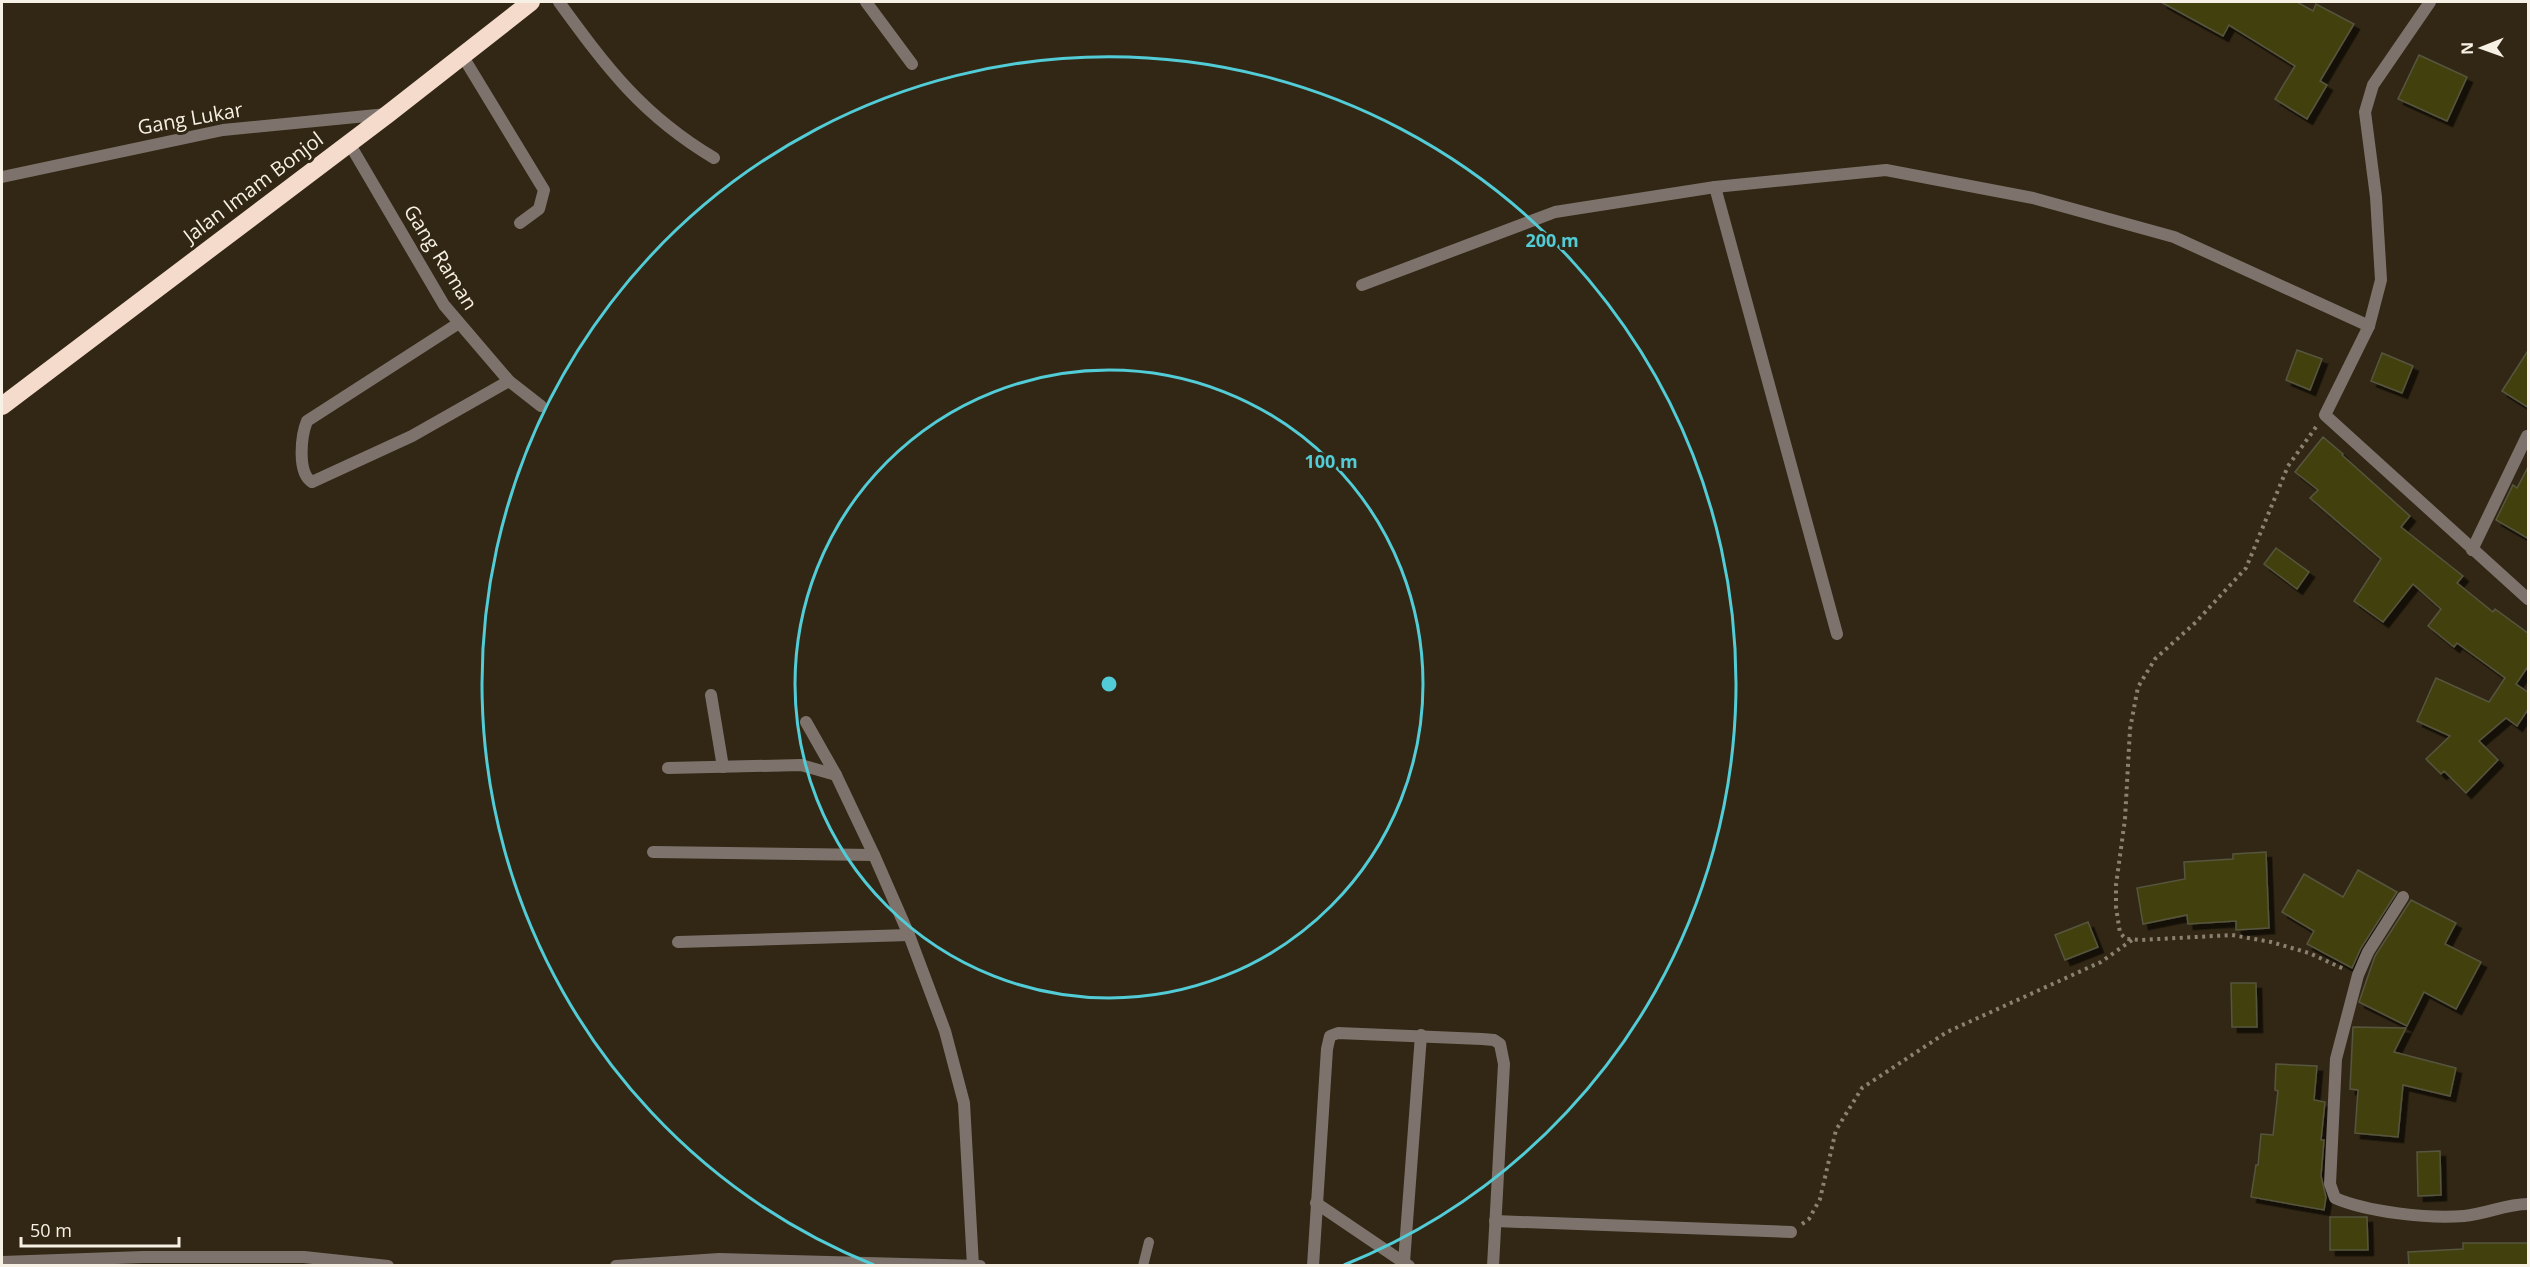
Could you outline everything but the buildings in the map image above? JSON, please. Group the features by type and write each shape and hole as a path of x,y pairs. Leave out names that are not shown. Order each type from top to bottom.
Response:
{"highway":[{"name":"Jalan Imam Bonjol","path":"2,406 388,114 531,2"}],"street":[{"path":"559,2 611,73 646,110 683,140 714,158"},
{"path":"866,2 912,64"},
{"path":"2430,2 2373,85 2365,112 2376,197 2381,280 2369,326 2325,415 2529,599"},
{"path":"462,55 544,190 543,203 539,209 520,224"},
{"name":"Gang Lukar","path":"2,177 223,130 388,114"},
{"name":"Gang Raman","path":"349,143 444,305 509,381 541,406"},
{"path":"1362,285 1555,212 1715,187 1886,170 2033,198 2174,237 2369,326"},
{"path":"1715,187 1838,634"},
{"path":"459,323 307,421 303,473 308,479 312,482 412,436 509,381"},
{"path":"2472,550 2527,436"},
{"path":"711,695 723,767"},
{"path":"806,722 836,775 874,855 909,935 945,1031 964,1102 973,1265"},
{"path":"668,768 801,765 836,775"},
{"path":"652,852 874,855"},
{"path":"2403,897 2368,952 2358,975 2336,1059 2330,1184 2335,1198 2347,1203 2400,1213 2465,1216 2516,1204 2529,1204"},
{"path":"678,942 909,935"},
{"path":"1313,1266 1327,1048 1330,1036 1338,1033 1421,1035 1494,1040 1500,1044 1504,1064 1493,1266"},
{"path":"1406,1264 1421,1035"},
{"path":"1316,1203 1406,1264"},
{"path":"1495,1221 1791,1232"},
{"path":"2,1262 303,1261 388,1266"},
{"path":"616,1266 719,1262 980,1266"}],"lane":[{"path":"1143,1266 1149,1242"}],"path":[{"path":"2325,415 2288,466 2246,568 2196,622 2155,659 2138,687 2130,729 2125,819 2116,885 2116,907 2120,933 2126,939 2195,936 2242,937 2271,942 2309,953 2358,975"},
{"path":"1791,1232 1809,1219 1820,1199 1836,1130 1862,1088 1947,1032 2101,962 2133,940"}]}
